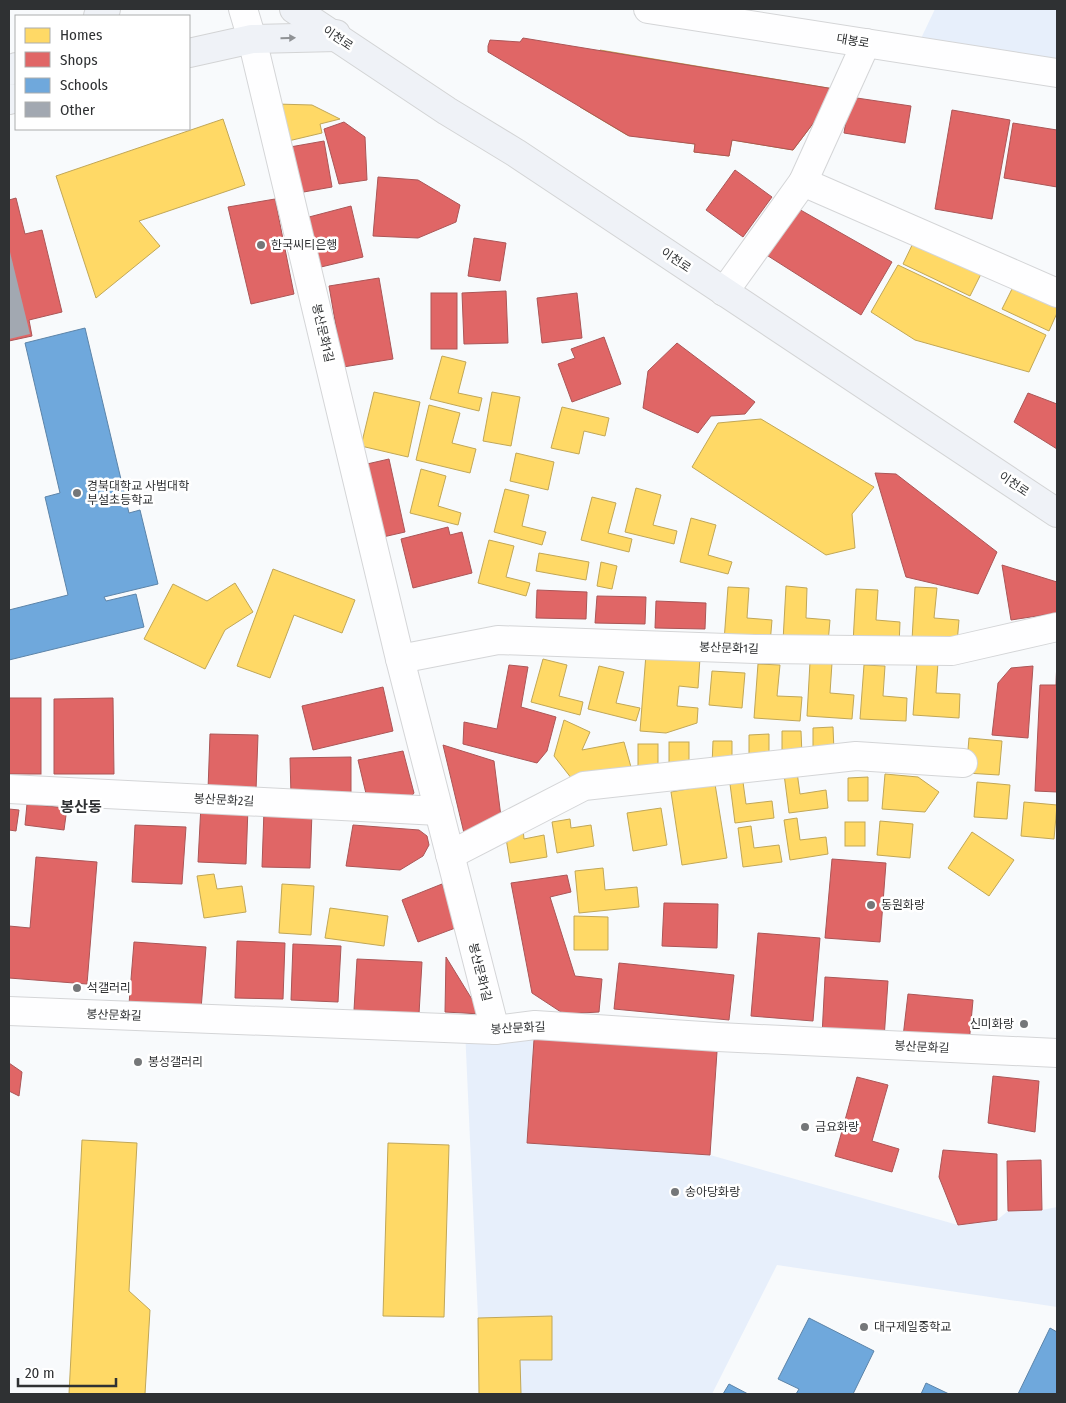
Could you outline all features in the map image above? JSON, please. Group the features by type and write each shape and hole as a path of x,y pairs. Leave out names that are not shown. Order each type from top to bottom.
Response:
{"main road":[{"name":"이천로","path":"294,9 447,111 516,153 1057,513"},
{"path":"190,53 252,39 337,37 321,9"}],"street":[{"name":"봉산문화1길","path":"243,9 252,39 400,658 496,1030"},
{"name":"대봉로","path":"648,9 1057,73"},
{"path":"724,292 803,182 866,43"},
{"path":"803,182 1057,293"},
{"name":"봉산문화1길","path":"400,658 498,640 755,649 952,651 1057,627"},
{"path":"450,855 584,786 856,756 963,763"},
{"name":"봉산문화2길","path":"9,789 439,811"},
{"name":"봉산문화길","path":"9,1011 496,1030 535,1025 718,1037 1057,1053"}],"shaded area":[{"path":"935,9 1057,9 1057,73 915,51"},
{"path":"535,1025 527,1143 710,1155 958,1225 997,1220 1008,1211 1042,1210 1057,1207 1057,1307 777,1265 712,1394 521,1394 520,1360 552,1359 552,1317 478,1318 465,1029"}],"building: Homes":[{"path":"600,50 834,89 833,97 793,150 732,140 729,156 694,152 695,144 627,135 580,107 593,86"},
{"path":"276,104 312,105 340,119 320,124 322,133 284,142"},
{"path":"223,119 245,185 139,221 160,246 96,298 56,176"},
{"path":"915,239 982,272 970,296 903,264"},
{"path":"898,265 1046,335 1029,372 915,340 871,312"},
{"path":"1016,281 1057,301 1057,313 1049,331 1002,309"},
{"path":"442,356 466,362 458,393 482,398 479,411 430,399"},
{"path":"374,392 420,402 408,457 361,446"},
{"path":"492,392 520,397 511,446 483,441"},
{"path":"429,405 460,413 452,443 476,449 470,473 416,460"},
{"path":"562,407 609,418 605,436 584,431 579,454 551,448"},
{"path":"761,419 874,487 852,514 855,548 826,555 692,467 718,423"},
{"path":"516,453 554,462 548,490 510,481"},
{"path":"421,469 446,476 438,506 461,513 458,525 410,513"},
{"path":"636,488 661,495 653,525 677,531 674,544 625,532"},
{"path":"505,489 529,495 522,526 546,532 542,545 494,532"},
{"path":"592,497 616,503 608,533 632,539 629,552 581,540"},
{"path":"691,518 716,525 708,555 732,562 728,574 680,562"},
{"path":"489,540 514,546 506,577 530,583 526,596 478,583"},
{"path":"539,553 589,562 586,580 536,571"},
{"path":"601,562 617,566 612,589 597,586"},
{"path":"273,569 355,600 342,633 294,615 270,678 237,666"},
{"path":"235,583 253,612 225,630 205,669 144,639 173,584 207,601"},
{"path":"786,586 807,588 806,618 830,620 828,643 783,641"},
{"path":"728,587 749,588 747,618 772,620 770,644 724,641"},
{"path":"915,587 937,588 934,618 959,620 957,643 912,640"},
{"path":"856,589 878,590 876,620 900,622 899,646 853,643"},
{"path":"646,654 700,658 698,688 679,686 677,706 698,708 697,723 666,733 640,731"},
{"path":"543,659 567,665 559,696 583,702 580,715 531,702"},
{"path":"917,661 938,662 936,693 960,694 959,718 913,715"},
{"path":"810,662 832,663 830,693 854,695 852,719 807,716"},
{"path":"758,664 780,665 777,696 802,697 800,721 754,718"},
{"path":"864,665 885,666 883,696 907,698 906,721 860,719"},
{"path":"599,666 624,672 616,703 640,708 636,721 588,709"},
{"path":"712,671 745,673 742,708 709,705"},
{"path":"564,720 590,732 582,750 624,742 631,767 572,779 554,756"},
{"path":"833,727 834,751 813,751 813,728"},
{"path":"782,731 801,731 802,755 782,755"},
{"path":"769,734 769,759 749,759 749,735"},
{"path":"969,738 1002,741 999,775 966,773"},
{"path":"713,741 732,741 732,765 712,765"},
{"path":"669,742 689,742 689,766 669,766"},
{"path":"638,744 658,744 658,768 638,768"},
{"path":"797,772 800,794 826,790 828,808 789,813 784,774"},
{"path":"885,774 918,777 939,792 925,812 882,809"},
{"path":"868,777 868,801 848,801 848,778"},
{"path":"743,782 746,804 772,801 774,818 735,823 730,784"},
{"path":"977,782 1010,785 1007,819 974,817"},
{"path":"715,784 727,858 682,865 671,792"},
{"path":"1024,802 1057,805 1054,839 1021,836"},
{"path":"661,808 667,845 633,851 627,813"},
{"path":"797,818 800,840 826,837 828,854 790,860 784,820"},
{"path":"570,819 571,828 591,825 594,846 557,853 552,822"},
{"path":"880,821 913,824 910,858 877,855"},
{"path":"845,822 865,822 865,846 845,846"},
{"path":"751,826 754,848 779,845 782,862 743,867 738,828"},
{"path":"523,829 524,839 544,835 547,857 510,863 505,832"},
{"path":"972,832 1014,860 989,896 948,868"},
{"path":"603,868 605,890 637,887 639,907 579,913 575,871"},
{"path":"214,874 217,889 242,886 246,912 204,918 197,876"},
{"path":"282,884 314,886 311,935 279,933"},
{"path":"330,908 388,916 384,946 325,938"},
{"path":"574,916 608,917 608,950 574,950"},
{"path":"82,1140 137,1143 129,1291 150,1310 145,1394 69,1394"},
{"path":"388,1143 449,1145 444,1317 383,1316"},
{"path":"552,1316 552,1360 520,1360 521,1394 479,1394 478,1318"}],"building: Shops":[{"path":"523,38 834,89 833,97 793,150 732,140 729,156 694,152 695,144 629,136 488,52 490,40 520,42"},
{"path":"850,97 911,106 905,143 844,133"},
{"path":"952,110 1010,120 992,219 935,209"},
{"path":"344,122 365,137 367,180 339,184 324,129"},
{"path":"1013,123 1057,130 1057,187 1004,178"},
{"path":"324,141 332,187 298,193 290,147"},
{"path":"735,170 772,197 743,237 706,210"},
{"path":"378,177 418,180 460,205 456,222 418,238 373,236"},
{"path":"16,198 25,234 42,230 62,312 29,320 32,336 9,341 9,200"},
{"path":"275,199 294,294 251,304 228,207"},
{"path":"351,206 363,257 321,267 309,217"},
{"path":"797,208 892,262 861,315 765,254"},
{"path":"474,238 506,243 500,281 468,276"},
{"path":"379,278 393,359 343,367 329,286"},
{"path":"506,291 508,343 464,344 462,293"},
{"path":"431,293 457,293 457,349 431,349"},
{"path":"577,293 582,338 542,343 537,298"},
{"path":"604,337 621,384 572,402 558,364 575,358 571,349"},
{"path":"677,343 755,402 745,414 711,416 698,433 643,408 648,371"},
{"path":"1028,393 1057,404 1057,449 1014,422"},
{"path":"389,459 405,532 383,537 367,464"},
{"path":"875,473 896,474 997,552 978,594 906,577"},
{"path":"448,527 450,535 462,532 472,573 413,588 401,539"},
{"path":"1002,565 1057,582 1057,613 1011,620"},
{"path":"537,590 587,592 586,619 536,618"},
{"path":"597,596 646,597 645,624 595,623"},
{"path":"656,601 706,603 705,629 655,628"},
{"path":"1057,658 1057,792 1035,791 1040,685 1056,685"},
{"path":"509,665 528,667 521,707 556,717 547,751 537,763 463,744 464,722 497,729"},
{"path":"1033,666 1028,738 992,735 998,683 1011,668"},
{"path":"383,687 393,731 313,750 302,706"},
{"path":"9,698 41,698 41,774 9,774"},
{"path":"113,698 114,774 54,774 54,699"},
{"path":"210,734 258,735 256,791 208,790"},
{"path":"443,745 494,761 501,817 464,833"},
{"path":"403,751 414,793 406,803 368,802 358,760"},
{"path":"351,757 351,795 291,796 290,758"},
{"path":"27,804 67,808 64,830 25,825"},
{"path":"201,805 248,807 246,864 198,862"},
{"path":"9,809 19,810 16,831 9,830"},
{"path":"264,810 312,812 310,868 262,867"},
{"path":"135,825 186,827 182,884 132,882"},
{"path":"353,825 419,830 427,836 429,845 423,856 400,870 346,866"},
{"path":"36,857 97,862 87,984 9,978 9,926 30,928"},
{"path":"832,859 886,863 880,942 825,938"},
{"path":"567,875 571,892 550,897 575,976 602,979 599,1012 564,1014 532,993 511,883"},
{"path":"442,884 458,927 418,942 402,900"},
{"path":"664,903 718,904 717,948 662,946"},
{"path":"758,933 820,938 813,1021 751,1016"},
{"path":"237,941 285,943 283,999 235,998"},
{"path":"134,942 206,947 201,1009 129,1004"},
{"path":"293,944 341,946 338,1002 291,1000"},
{"path":"446,957 481,1014 445,1012"},
{"path":"357,959 422,962 419,1014 354,1010"},
{"path":"619,963 734,975 729,1020 614,1009"},
{"path":"825,977 888,981 884,1039 822,1036"},
{"path":"908,994 973,1000 969,1044 903,1037"},
{"path":"535,1025 718,1037 710,1155 527,1143"},
{"path":"9,1063 22,1072 19,1096 9,1091"},
{"path":"993,1076 1039,1081 1035,1132 988,1123"},
{"path":"857,1077 888,1085 872,1141 899,1149 892,1172 835,1156"},
{"path":"943,1150 997,1154 997,1220 958,1225 939,1177"},
{"path":"1041,1160 1042,1210 1008,1211 1007,1161"}],"building: Schools":[{"path":"85,328 129,513 140,510 158,584 104,597 106,601 136,594 144,627 9,660 9,610 68,595 45,497 60,493 25,343"},
{"path":"809,1318 874,1351 853,1394 796,1394 799,1389 778,1379"},
{"path":"1050,1328 1057,1332 1057,1394 1018,1394"},
{"path":"926,1383 949,1394 921,1394"},
{"path":"729,1384 748,1394 723,1394"}],"building: Other":[{"path":"9,248 30,334 9,339"}],"place":[{"name":"한국씨티은행","path":"261,245"},
{"name":"경북대학교 사범대학 부설초등학교","path":"77,493"},
{"name":"동원화랑","path":"871,905"},
{"name":"석갤러리","path":"77,988"},
{"name":"신미화랑","path":"1024,1024"},
{"name":"봉성갤러리","path":"138,1062"},
{"name":"금요화랑","path":"805,1127"},
{"name":"송아당화랑","path":"675,1192"},
{"name":"대구제일중학교","path":"864,1327"}],"district":[{"name":"봉산동","path":"81,807"}]}
